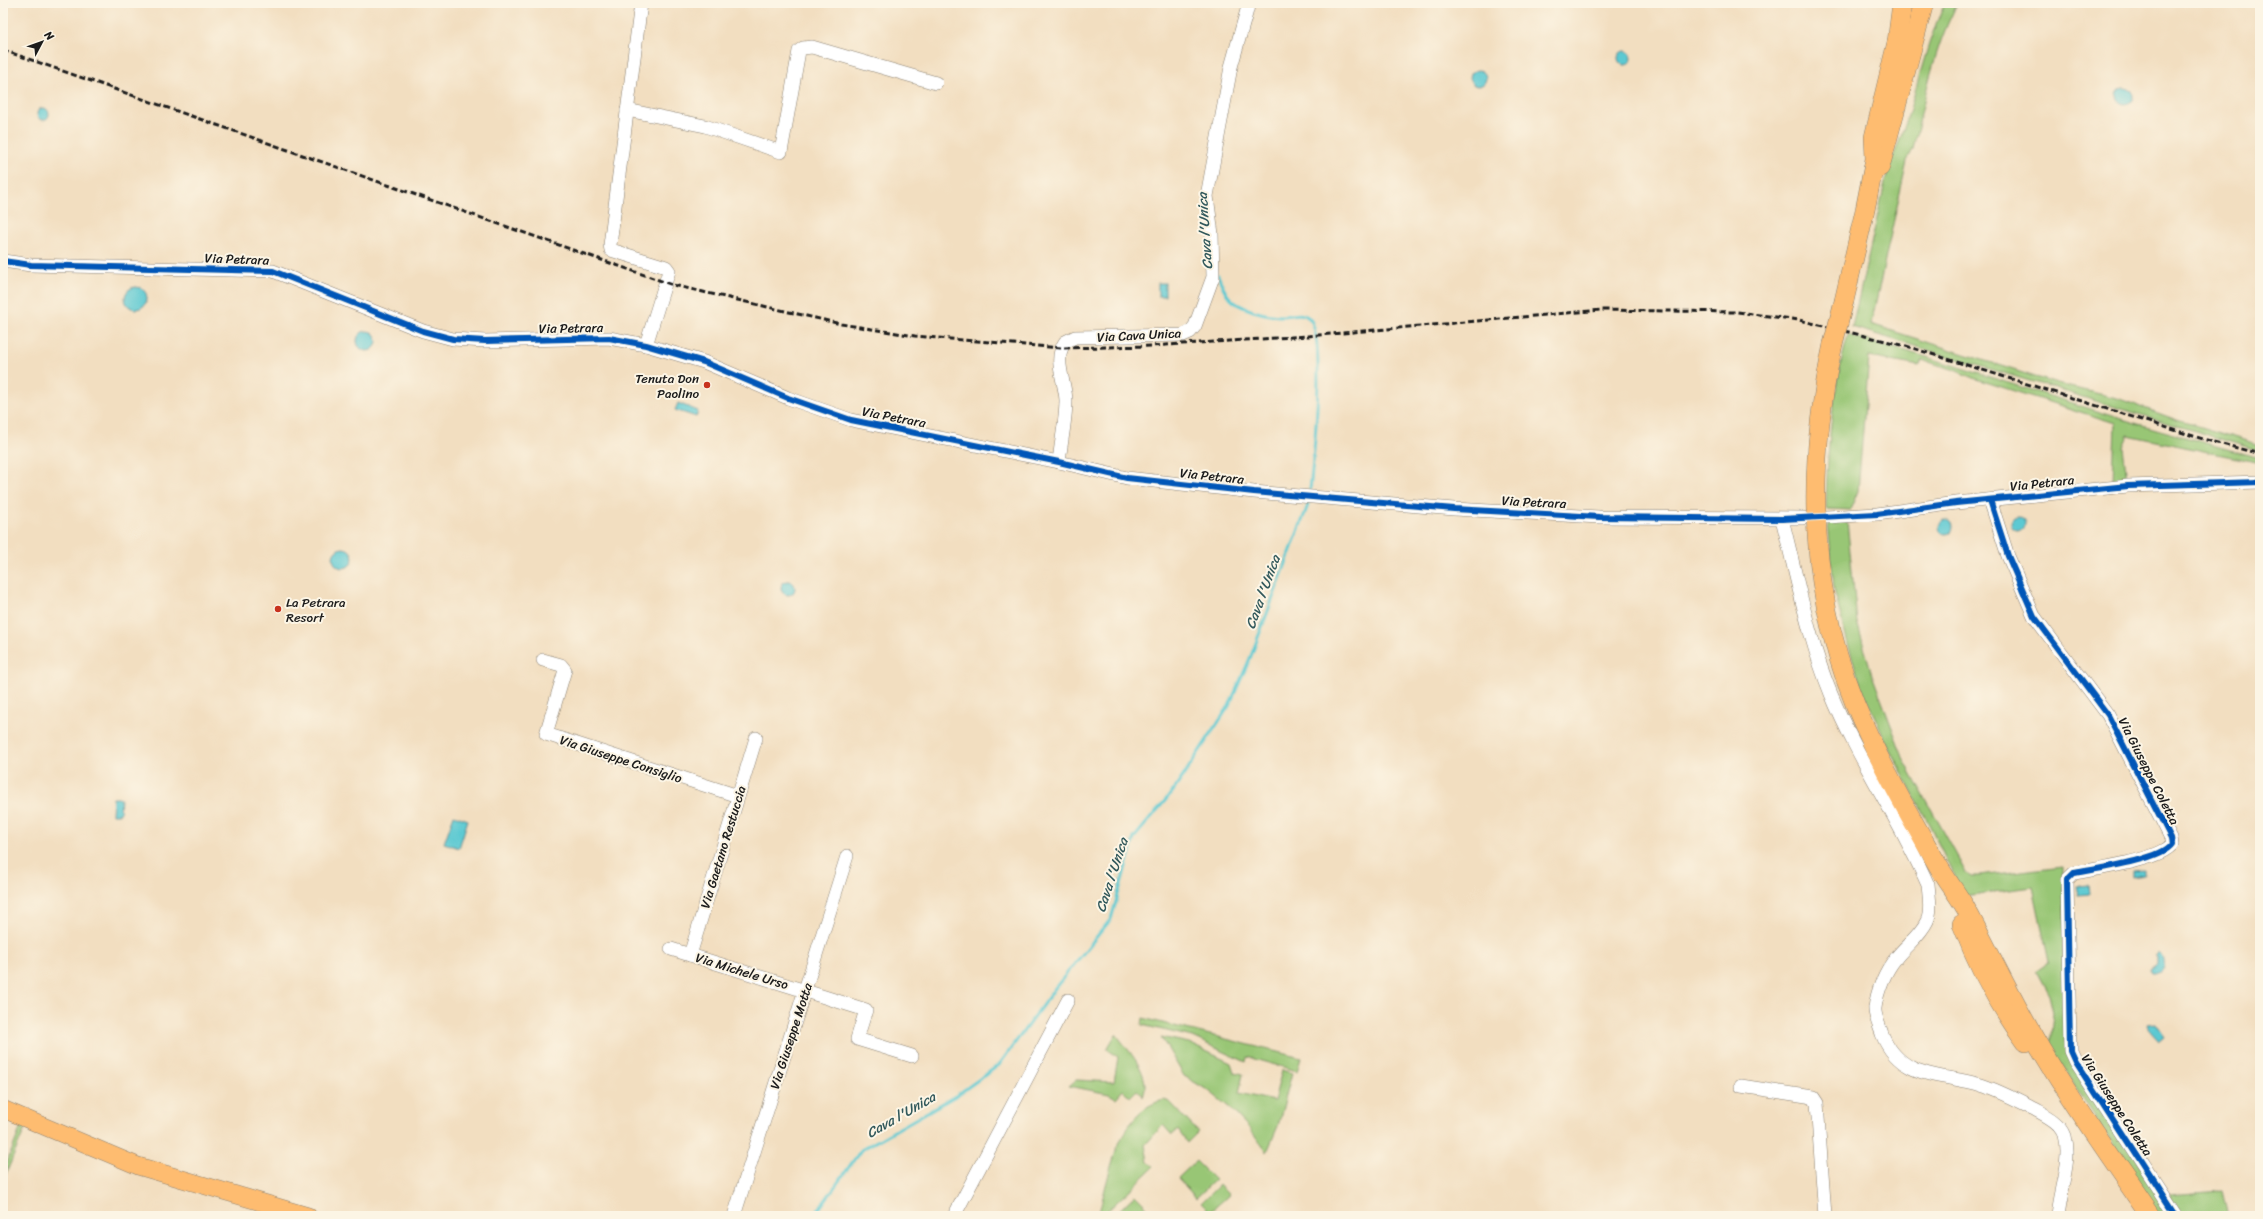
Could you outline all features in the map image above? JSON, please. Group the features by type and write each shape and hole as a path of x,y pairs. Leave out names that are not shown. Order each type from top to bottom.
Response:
{"highway":[{"path":"1875,159 1874,136 1897,42 1902,3"},
{"path":"1914,3 1875,159 1865,210 1833,344 1820,418 1815,480 1817,549 1826,605 1833,639 1855,704 1872,743 1937,863 1964,906 2045,1056 2152,1216"},
{"path":"1865,210 1882,162 1924,3"},
{"path":"1890,129 1906,92 1922,35 1937,3"},
{"path":"1937,863 1974,955 2004,1010 2144,1216"}],"main road":[{"path":"3,1109 138,1166 308,1216"}],"street":[{"path":"641,3 610,245 611,250 666,267 669,271 646,345"},
{"name":"Via Cava Unica","path":"1059,462 1066,400 1060,368 1060,354 1065,342 1075,337 1183,335 1190,332 1197,322 1213,277 1212,234 1207,196 1231,67 1249,3"},
{"path":"627,110 705,126 781,152 799,51 803,48 812,47 936,83"},
{"name":"Via Petrara","path":"3,261 31,265 273,271 423,331 452,339 485,341 592,337 609,338 646,345 704,362 788,398 851,420 1059,462 1127,478 1254,492 1446,509 1599,517 1803,518"},
{"name":"Via Petrara","path":"1827,517 1877,514 1990,500 2128,486 2260,482"},
{"name":"Via Giuseppe Coletta","path":"1990,500 2008,556 2034,616 2108,715 2171,838 2172,844 2168,850 2145,858 2074,873 2067,880 2070,1050 2075,1062 2175,1216"},
{"path":"1782,519 1815,650 1831,694 1928,886 1930,904 1928,920 1916,938 1896,958 1884,978 1879,993 1875,1009 1882,1035 1900,1060 1919,1073 1980,1085 2001,1092 2050,1118 2059,1126 2064,1133 2067,1143 2066,1163 2057,1216"},
{"name":"Via Giuseppe Consiglio","path":"543,660 561,665 565,670 546,734 738,796"},
{"name":"Via Gaetano Restuccia","path":"690,955 756,738"},
{"name":"Via Giuseppe Motta","path":"734,1216 847,856"},
{"name":"Via Michele Urso","path":"671,950 866,1010 857,1039 912,1056"},
{"path":"954,1216 1068,1000"},
{"path":"1741,1086 1813,1097 1817,1103 1825,1216"}],"green space":[{"path":"1945,3 1958,3 1949,20 1936,56 1913,149 1907,161 1871,324 2057,384 2117,398 2177,420 2260,445 2260,451 1852,327 1889,166 1905,126 1929,43"},
{"path":"1848,335 1930,358 2135,423 2260,458 2260,463 2128,435 2123,447 2127,480 2113,481 2115,423 1973,378 1952,369 1922,360 1919,366 1869,357 1858,491 1850,510 1826,509 1831,422 1838,378"},
{"path":"1847,521 1857,622 1871,672 1904,760 1966,872 1971,876 1979,876 2064,866 2065,1041 2172,1216 2159,1216 2050,1047 2053,1012 2049,995 2036,971 2049,962 2033,887 1963,896 1932,830 1890,750 1862,689 1847,641 1834,589 1828,522"},
{"path":"1143,1018 1301,1058 1297,1071 1247,1057 1246,1062 1192,1037 1142,1025"},
{"path":"1116,1034 1133,1056 1142,1072 1145,1088 1143,1097 1137,1090 1130,1097 1123,1090 1116,1098 1109,1094 1069,1086 1076,1080 1114,1082 1118,1057 1107,1049"},
{"path":"1161,1037 1189,1043 1231,1063 1234,1072 1243,1074 1239,1093 1274,1101 1282,1070 1292,1073 1278,1126 1267,1152 1250,1129 1230,1108 1209,1091 1184,1076"},
{"path":"1164,1100 1170,1102 1198,1132 1187,1143 1178,1130 1172,1135 1163,1125 1145,1145 1148,1161 1154,1167 1102,1216 1098,1215 1112,1164 1126,1130 1136,1117 1148,1106"},
{"path":"22,1124 26,1126 3,1181 3,1164 6,1165"},
{"path":"1196,1161 1215,1180 1196,1198 1178,1178"},
{"path":"1219,1185 1229,1195 1210,1212 1201,1203"},
{"path":"2222,1191 2228,1216 2181,1216 2168,1195"},
{"path":"1135,1195 1147,1207 1137,1216 1113,1216"}],"water":[{"path":"1622,51 1628,51 1632,55 1632,61 1628,65 1622,65 1618,61 1618,55"},
{"path":"1475,70 1481,70 1486,75 1484,84 1481,86 1475,86 1470,81 1470,75"},
{"path":"2125,88 2131,90 2133,96 2131,102 2125,104 2119,102 2117,96 2119,90"},
{"path":"45,108 48,109 48,119 41,120 38,119 37,112 38,109"},
{"path":"1158,283 1165,283 1165,296 1158,296"},
{"path":"132,287 140,287 147,294 147,302 140,309 132,309 125,302 125,294"},
{"path":"367,331 374,334 377,341 374,348 367,351 360,348 357,341 360,334"},
{"path":"678,403 698,411 696,417 675,410"},
{"path":"2018,517 2023,519 2025,524 2023,529 2018,531 2013,529 2011,524 2013,519"},
{"path":"1943,520 1949,520 1953,524 1953,530 1949,534 1943,534 1939,530 1939,524"},
{"path":"343,548 350,551 353,558 350,565 343,568 336,565 333,558 336,551"},
{"path":"785,581 791,581 795,585 795,591 791,595 785,595 781,591 781,585"},
{"path":"113,798 121,798 120,814 112,814"},
{"path":"454,815 468,820 459,848 444,843"},
{"path":"2144,870 2144,875 2133,877 2133,871"},
{"path":"2089,885 2090,894 2078,895 2076,886"},
{"path":"2159,954 2163,960 2163,967 2159,972 2152,973 2149,969 2156,964 2156,956"},
{"path":"2156,1023 2165,1036 2159,1041 2150,1031 2148,1024"}],"waterway":[{"name":"Cava l'Unica","path":"1218,275 1227,295 1239,305 1269,315 1303,315 1309,318 1314,329 1317,348 1318,373 1316,428 1310,490"},
{"name":"Cava l'Unica","path":"814,1216 861,1150 957,1095 999,1065 1055,988 1111,919 1134,838 1174,790 1229,706 1251,656 1308,505"}],"railway":[{"path":"3,50 673,285 841,324 915,336 1061,348 1151,346 1308,336 1601,310 1737,312 1799,320 1906,346 2203,439 2260,454"}],"cycle path":[{"path":"3,261 31,265 273,271 423,331 453,339 485,341 609,338 646,345 704,362 788,398 851,420 1059,462 1127,478 1254,492 1454,509 1599,517 1782,519 1877,514 1956,503 2128,486 2260,482"},
{"path":"1990,500 2008,556 2034,616 2108,715 2171,838 2172,844 2165,850 2155,855 2127,863 2074,873 2067,880 2070,1050 2075,1061 2175,1216"}],"place":[{"name":"Tenuta Don Paolino","path":"707,385"},
{"name":"La Petrara Resort","path":"278,609"}]}
